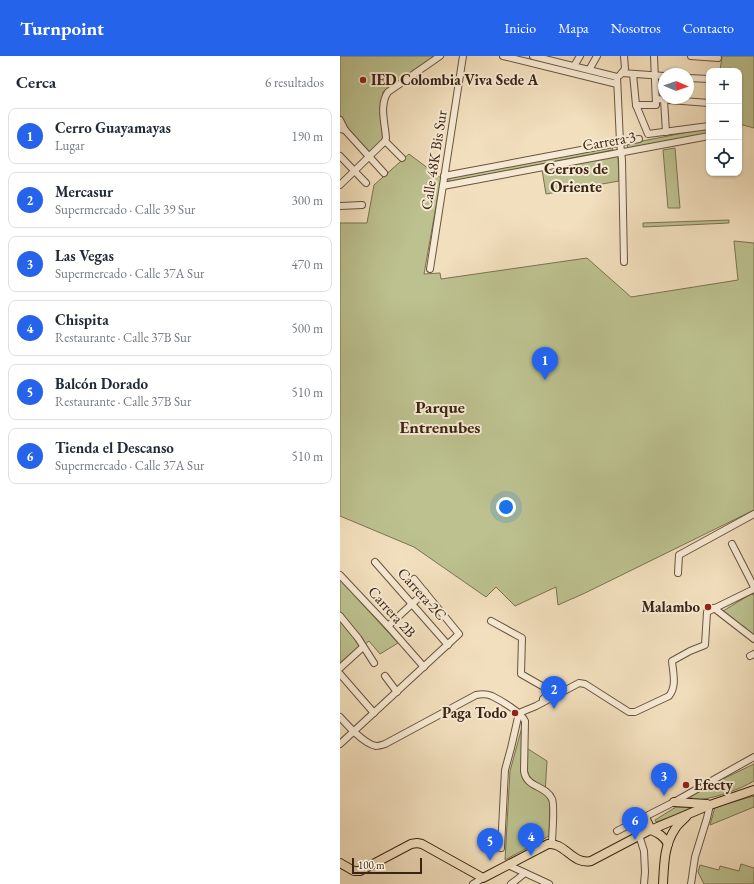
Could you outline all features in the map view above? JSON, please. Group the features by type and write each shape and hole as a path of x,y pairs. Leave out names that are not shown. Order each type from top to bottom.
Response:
{"main road":[{"path":"340,863 359,872 411,844 417,843 422,844 484,878 545,845 552,843 578,860 586,862 591,861 639,835 710,805 753,790"},
{"path":"674,802 710,805"},
{"path":"663,884 665,855 672,833 689,814"},
{"path":"645,817 651,830 663,837 668,844"}],"street":[{"path":"402,158 386,141 383,104 386,95 390,90 440,56"},
{"name":"Calle 48K Bis Sur","path":"430,269 463,56"},
{"path":"503,56 617,84"},
{"path":"536,56 589,70 620,75 658,75"},
{"path":"574,66 580,56"},
{"path":"589,70 597,56"},
{"path":"624,56 625,67 617,84 620,142 622,152 624,262"},
{"path":"633,74 636,104 656,102 654,56"},
{"path":"691,56 718,58"},
{"path":"694,78 706,79"},
{"path":"694,102 706,103"},
{"name":"Carrera 3","path":"636,104 648,134 706,126"},
{"path":"664,104 666,132"},
{"path":"340,120 342,129 384,172"},
{"path":"686,129 695,139"},
{"name":"Carrera 3","path":"443,186 706,137"},
{"name":"Carrera 3","path":"444,176 639,139"},
{"path":"340,183 355,171 386,141"},
{"path":"340,156 366,183"},
{"path":"340,206 362,205"},
{"path":"678,573 679,555 754,514"},
{"path":"519,714 576,684 581,683 590,687 622,709 629,712 635,712 669,696 672,692 674,684 672,661 705,645 707,612 754,588 732,544"},
{"name":"Carrera 2C","path":"375,562 448,645"},
{"name":"Carrera 2B","path":"340,575 424,667"},
{"path":"340,744 459,634 414,579"},
{"path":"388,626 425,592"},
{"path":"714,608 754,639"},
{"path":"340,616 358,638 374,662"},
{"path":"491,620 522,638 521,674 548,690 549,694 542,700 543,702"},
{"path":"340,668 363,647"},
{"path":"340,674 374,714"},
{"path":"385,676 397,692"},
{"path":"340,717 354,732 376,746 383,745 479,694 491,696 506,704 523,717 525,721 525,778 530,783 546,792 553,802 552,843"},
{"path":"501,848 505,770 519,714"},
{"path":"617,831 674,802 754,757"},
{"path":"691,884 695,857 710,805"},
{"path":"639,835 644,851 644,884"},
{"path":"508,865 549,884"},
{"path":"511,884 525,873"},
{"path":"473,884 484,878"}],"green space":[{"path":"340,56 435,56 383,92 382,105 384,136 382,141 369,152 348,128 340,127"},
{"path":"722,56 754,56 754,128 742,125 742,68 720,68"},
{"path":"706,129 706,134 628,148 627,144"},
{"path":"612,146 613,150 449,182 449,177"},
{"path":"675,148 680,208 668,208 663,150"},
{"path":"409,154 441,178 424,274 440,273 441,279 587,258 631,297 738,280 734,241 754,243 754,510 558,605 556,587 515,606 496,587 486,597 414,547 340,516 340,223 367,223 374,185"},
{"path":"618,156 619,181 546,194 542,170"},
{"path":"729,220 729,223 643,227 643,223"},
{"path":"340,580 398,643 380,654 369,641 340,664"},
{"path":"751,594 754,595 754,635 723,611"},
{"path":"522,727 522,745 547,761 545,794 550,799 549,836 505,860 510,771"},
{"path":"754,764 754,781 723,794 706,799 691,800 691,797 700,790"},
{"path":"754,796 754,807 710,825 715,807"},
{"path":"676,807 690,808 656,822 655,820"},
{"path":"741,864 754,868 754,884 704,884 698,872 700,865 719,870 720,866 739,871"}],"place":[{"name":"IED Colombia Viva Sede A","path":"363,80"},
{"name":"Cerro Guayamayas","path":"545,380"},
{"name":"Malambo","path":"708,607"},
{"name":"Mercasur","path":"554,709"},
{"name":"Paga Todo","path":"515,713"},
{"name":"Efecty","path":"686,785"},
{"name":"Las Vegas","path":"664,796"},
{"name":"Tienda el Descanso","path":"635,840"},
{"name":"Chispita","path":"531,856"},
{"name":"Balcón Dorado","path":"490,861"}],"district":[{"name":"Cerros de Oriente","path":"576,177"},
{"name":"Parque Entrenubes","path":"440,417"}]}
